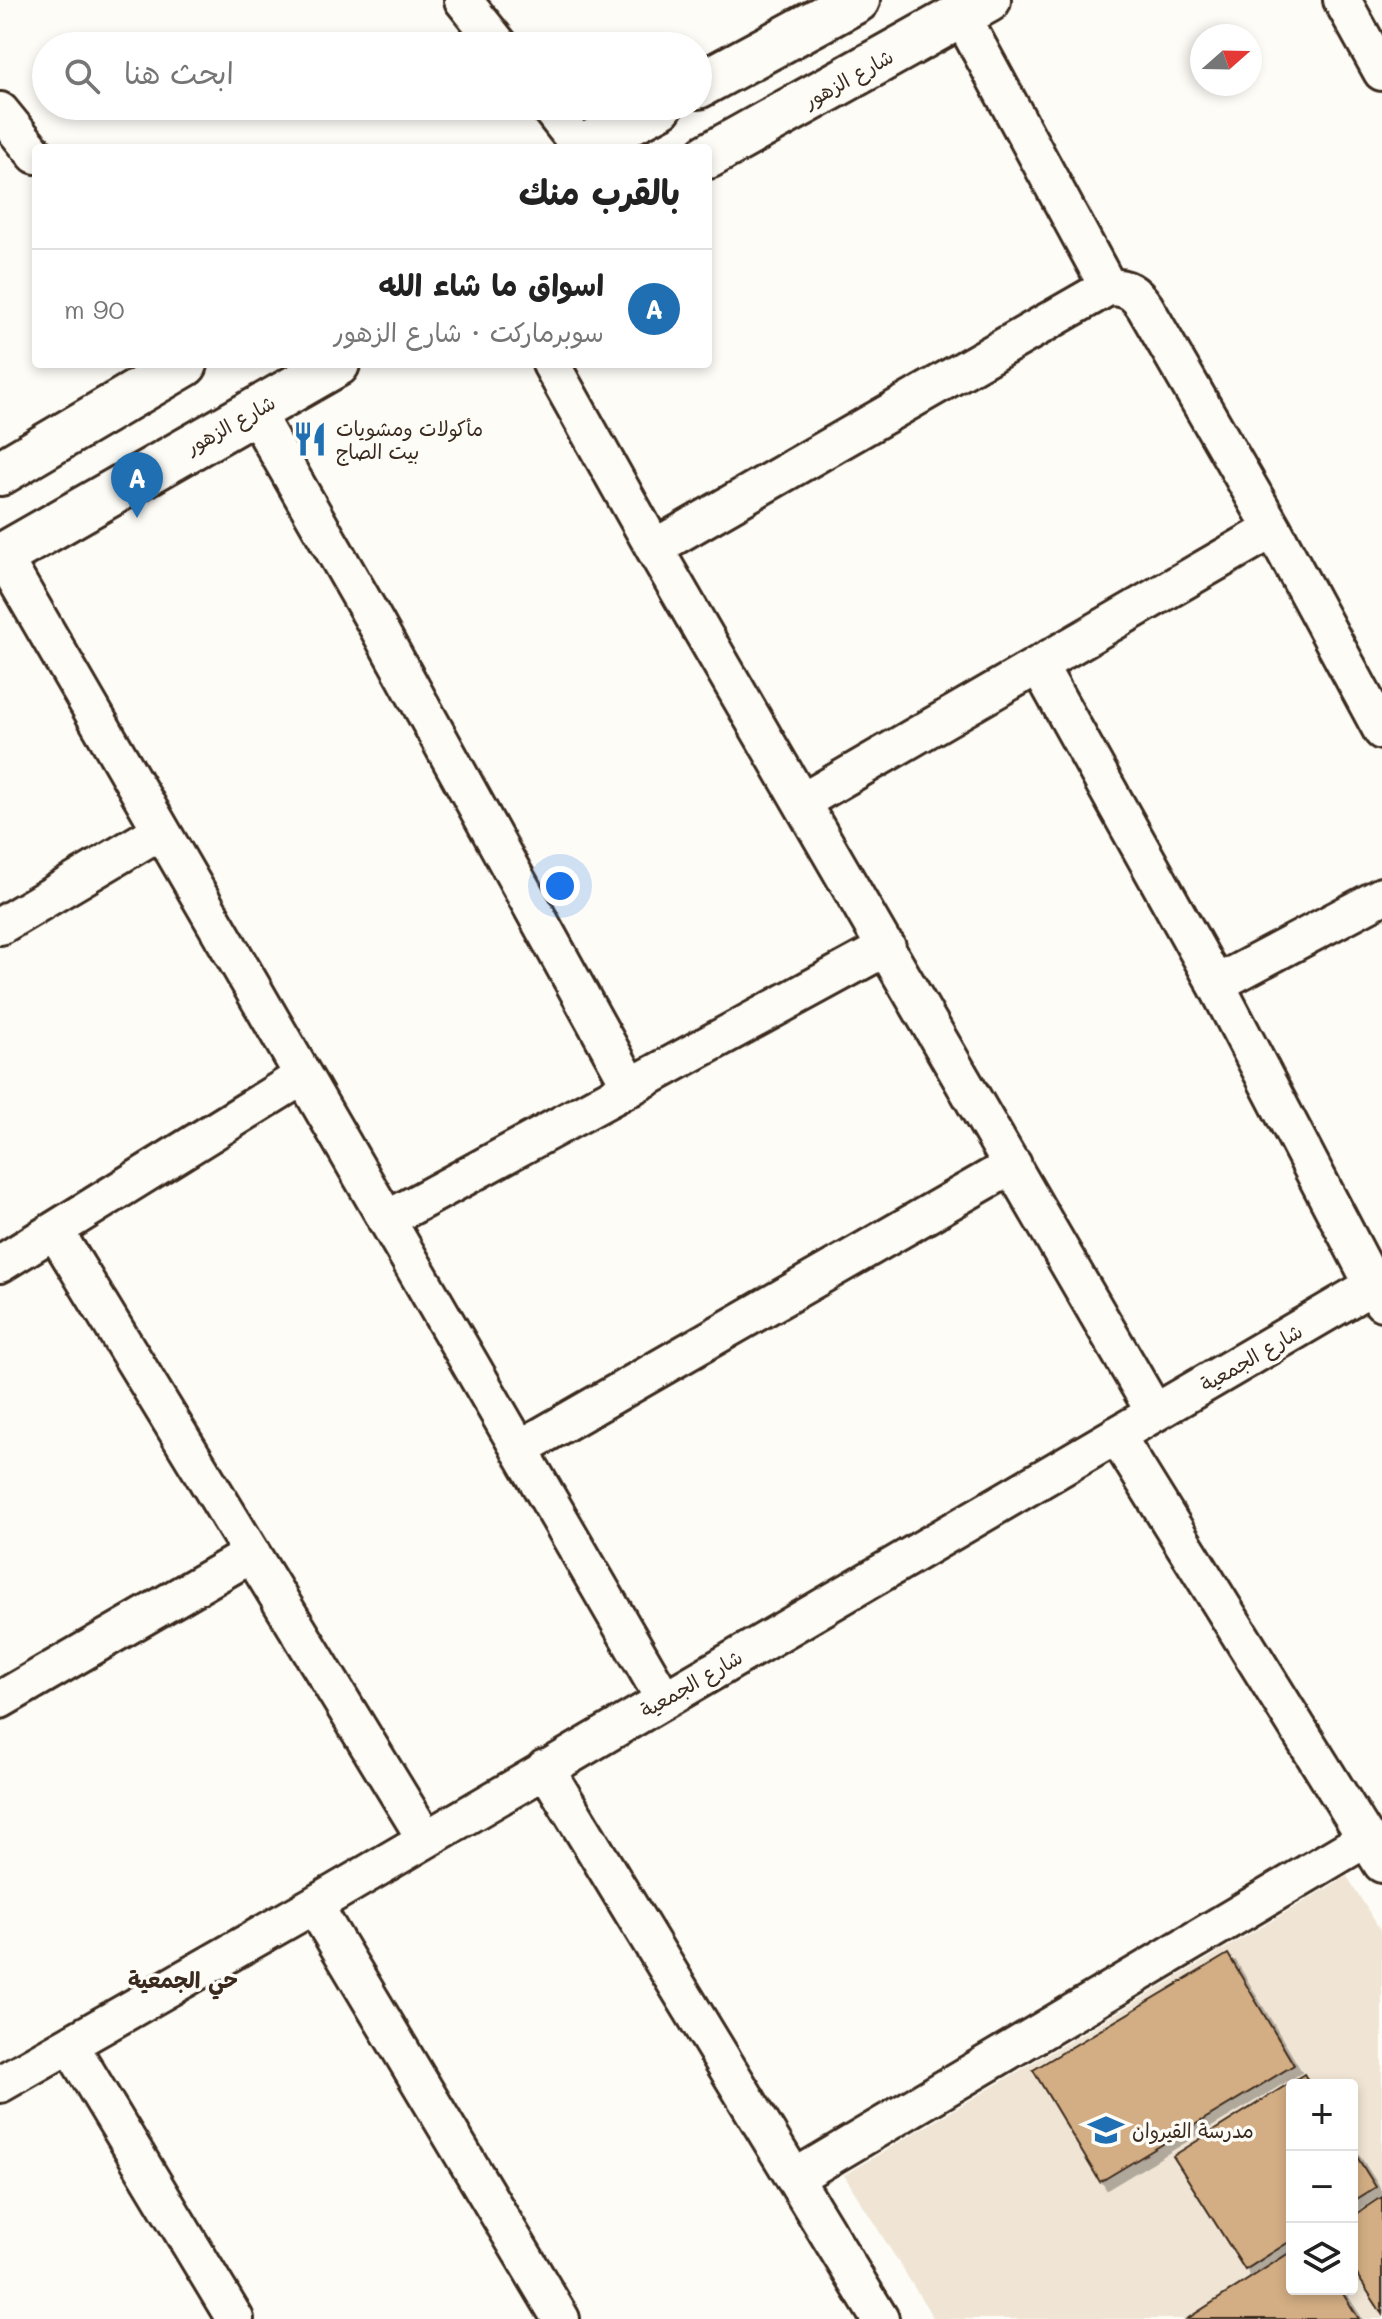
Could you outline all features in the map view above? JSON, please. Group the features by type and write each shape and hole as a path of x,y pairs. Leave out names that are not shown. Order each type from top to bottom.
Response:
{"main road":[{"path":"712,78 857,0"},
{"name":"شارع الزهور","path":"712,154 974,8"},
{"path":"589,144 634,120"},
{"path":"0,473 178,368"},
{"name":"شارع الزهور","path":"1,556 330,368"}],"street":[{"path":"463,0 489,32"},
{"path":"1342,0 1382,72"},
{"path":"974,8 1108,287"},
{"path":"0,111 32,150"},
{"path":"559,120 579,144"},
{"path":"654,548 1108,287 1123,287 1136,294 1273,529 1382,731"},
{"path":"553,368 654,548 1155,1413"},
{"path":"254,411 375,622 631,1087"},
{"path":"802,802 1273,529"},
{"path":"1,556 664,1699"},
{"path":"1039,666 1216,984 1379,1289"},
{"path":"0,926 160,831"},
{"path":"1216,984 1382,896"},
{"path":"386,1220 887,947"},
{"path":"0,1264 303,1076"},
{"path":"519,1449 1013,1165"},
{"path":"55,1231 425,1838"},
{"name":"شارع الجمعية","path":"0,2084 314,1905 1116,1435 1379,1289"},
{"path":"794,2178 1374,1851 1116,1435"},
{"path":"0,1700 250,1555"},
{"path":"545,1768 880,2319"},
{"path":"314,1905 561,2319"},
{"path":"70,2045 235,2319"}],"shaded area":[{"name":"مدرسة القيروان","path":"1347,1876 1382,1933 1382,2319 934,2319 844,2175"}],"building":[{"path":"1228,1954 1294,2065 1100,2182 1033,2070"},
{"path":"1286,2085 1286,2244 1245,2270 1173,2156"},
{"path":"1358,2158 1376,2187 1358,2198"},
{"path":"1382,2197 1382,2314 1358,2276 1358,2213"},
{"path":"1286,2255 1286,2295 1344,2295 1359,2319 1187,2319"}],"place":[{"name":"مأكولات ومشويات بيت الصاج","path":"310,439"},
{"name":"اسواق ما شاء الله","path":"137,518"},
{"name":"مدرسة القيروان","path":"1106,2130"}],"district":[{"name":"حي الجمعية","path":"183,1979"}]}
